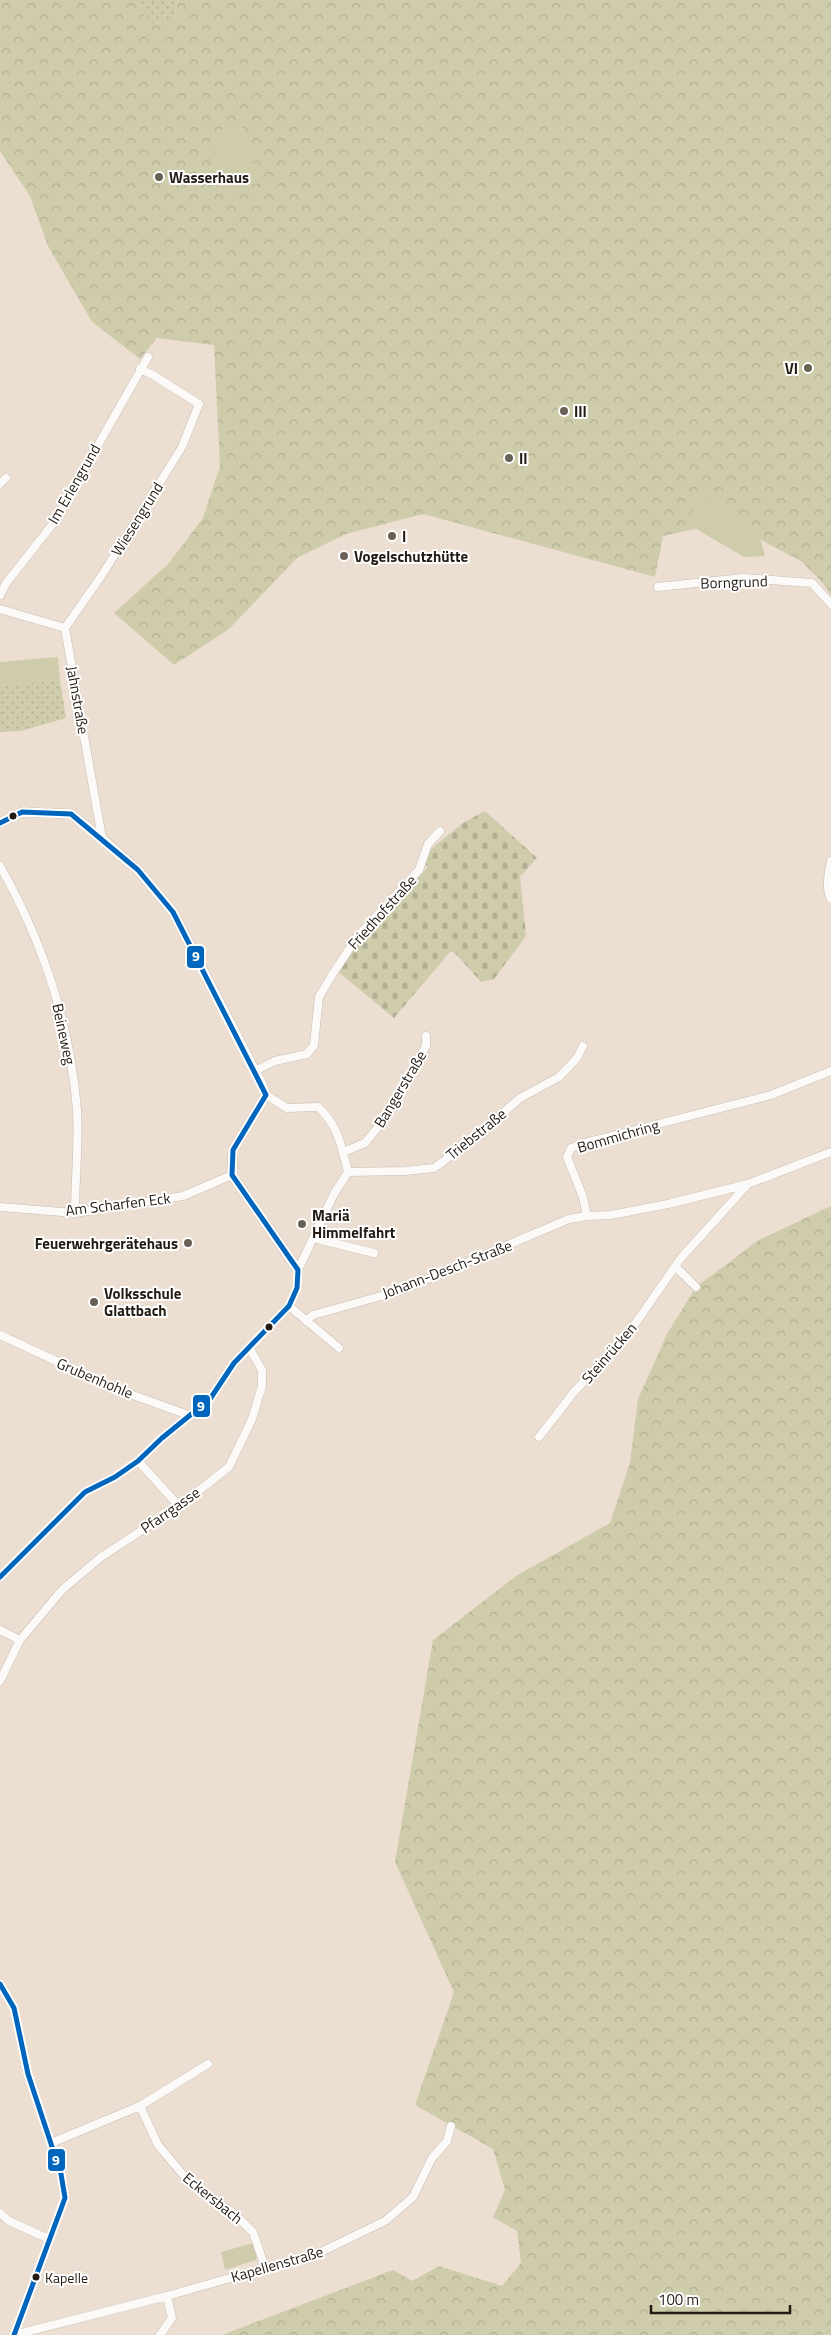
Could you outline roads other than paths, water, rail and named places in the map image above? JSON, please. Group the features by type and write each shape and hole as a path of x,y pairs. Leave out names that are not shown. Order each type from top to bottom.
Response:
{"street":[{"name":"Im Erlengrund","path":"0,595 7,582 55,521 148,357"},
{"name":"Wiesengrund","path":"65,628 102,575 182,447 198,404 153,375 140,369"},
{"path":"0,484 6,478"},
{"name":"Borngrund","path":"658,587 743,578 812,582 831,604"},
{"path":"0,609 65,628"},
{"name":"Jahnstraße","path":"65,628 102,838"},
{"path":"0,823 22,812 71,814 102,838 150,883 174,912 266,1096 287,1108 318,1107 330,1118 348,1172 334,1194 298,1270 297,1288 289,1306 250,1349 234,1363 210,1399 162,1438 138,1461 115,1477 85,1492 0,1577"},
{"name":"Friedhofstraße","path":"255,1071 275,1061 307,1054 314,1045 319,997 357,937 419,870 428,844 440,831"},
{"path":"831,861 828,894 831,899"},
{"name":"Beineweg","path":"0,866 21,902 53,982 69,1042 77,1112 74,1213"},
{"name":"Bangerstraße","path":"342,1152 365,1144 383,1121 426,1046 426,1036"},
{"name":"Triebstraße","path":"348,1172 405,1171 434,1168 470,1142 520,1098 559,1077 577,1058 583,1046"},
{"name":"Bommichring","path":"588,1216 583,1197 567,1157 571,1148 771,1095 831,1071"},
{"path":"266,1096 233,1150 232,1175 298,1270"},
{"path":"588,1216 611,1215 668,1204 748,1184 831,1152"},
{"name":"Am Scharfen Eck","path":"0,1208 74,1213 183,1196 232,1175"},
{"name":"Steinrücken","path":"539,1437 574,1392 628,1334 675,1266 748,1184"},
{"name":"Johann-Desch-Straße","path":"306,1321 313,1315 399,1291 569,1219 588,1216"},
{"path":"313,1238 374,1253"},
{"path":"675,1266 696,1287"},
{"path":"289,1306 339,1348"},
{"name":"Grubenhohle","path":"0,1335 119,1390 191,1416"},
{"name":"Pfarrgasse","path":"0,1681 20,1640 62,1590 101,1557 179,1506 229,1467 252,1419 262,1386 262,1370 250,1349"},
{"path":"138,1461 179,1506"},
{"path":"0,1630 20,1640"},
{"path":"0,1984 14,2008 28,2074 61,2174 65,2198 14,2335"},
{"path":"51,2143 140,2106 208,2064"},
{"name":"Eckersbach","path":"140,2106 158,2145 190,2183 232,2212 253,2232 265,2267"},
{"name":"Kapellenstraße","path":"14,2335 167,2296 322,2252 394,2215 414,2196 432,2158 447,2141 451,2126"},
{"path":"0,2214 9,2221 49,2239"},
{"path":"160,2335 172,2318 167,2296"}],"place":[{"name":"Wasserhaus","path":"159,177"},
{"name":"VI","path":"808,368"},
{"name":"III","path":"564,411"},
{"name":"II","path":"509,458"},
{"name":"I","path":"392,536"},
{"name":"Vogelschutzhütte","path":"344,556"},
{"name":"Mariä Himmelfahrt","path":"302,1224"},
{"name":"Feuerwehrgerätehaus","path":"188,1243"},
{"name":"Volksschule Glattbach","path":"94,1302"},
{"name":"Kapelle","path":"36,2277"}]}
